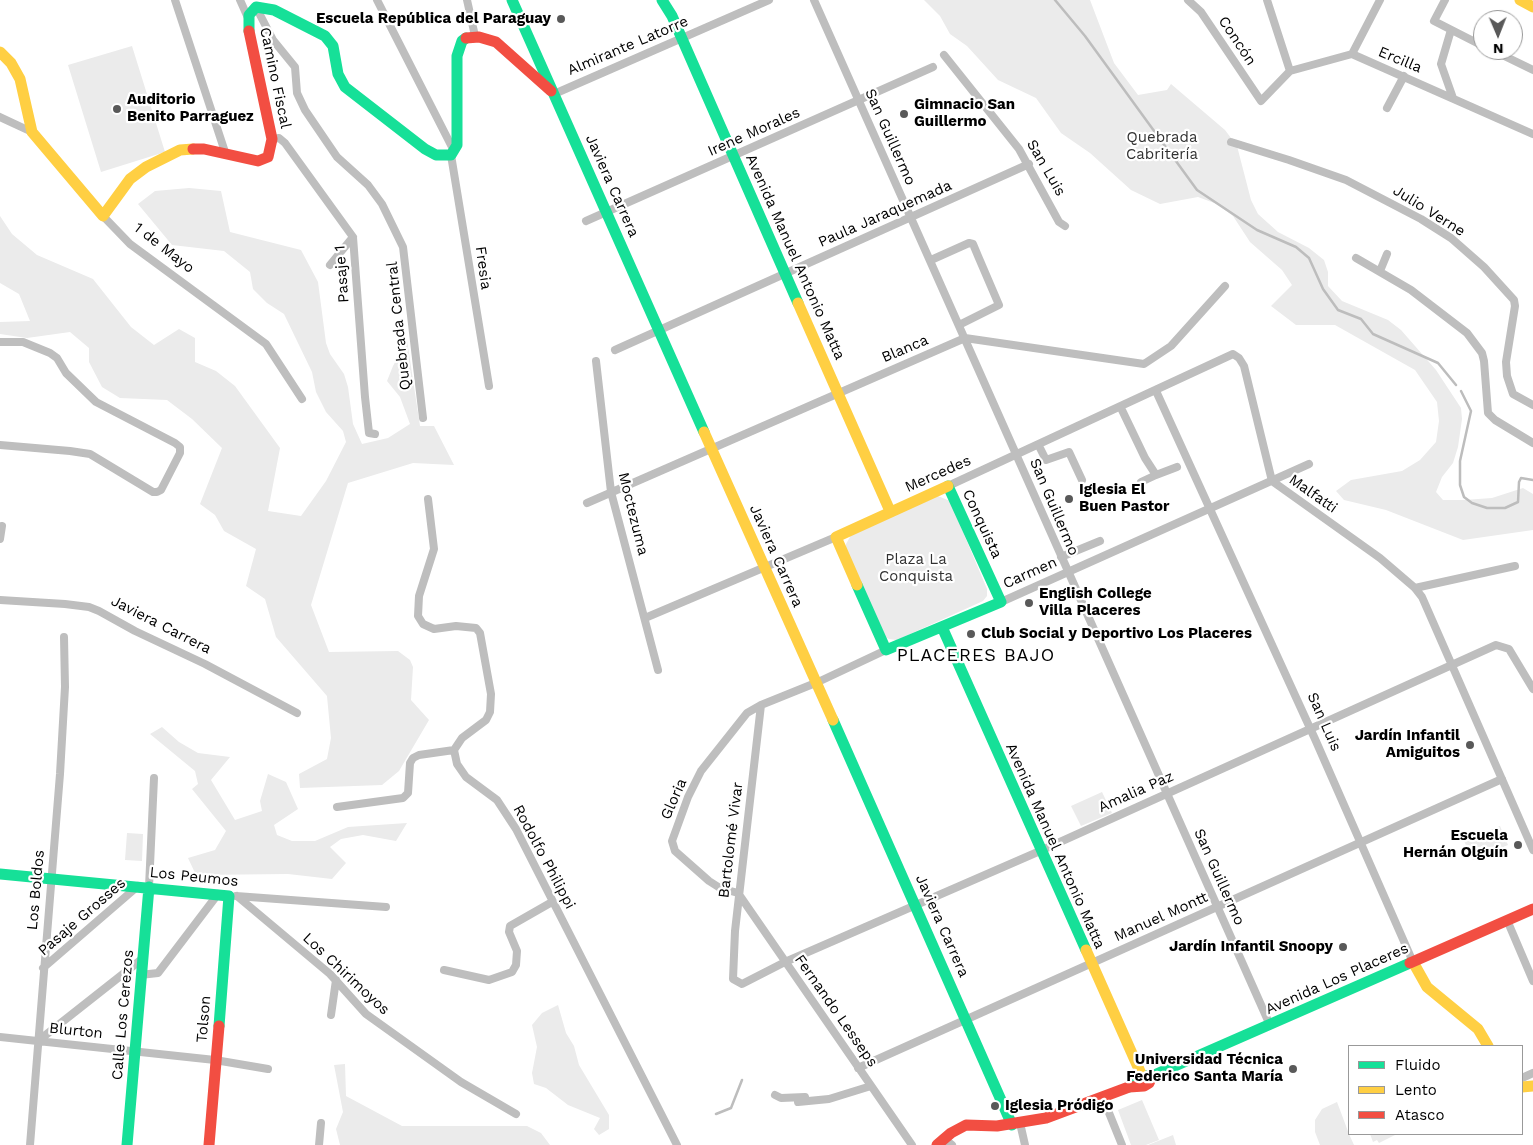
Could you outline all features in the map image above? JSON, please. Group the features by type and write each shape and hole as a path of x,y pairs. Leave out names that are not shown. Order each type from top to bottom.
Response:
{"street":[{"path":"175,0 226,156"},
{"path":"240,0 248,18"},
{"name":"Fresia","path":"376,0 452,153 489,386"},
{"path":"466,0 475,36"},
{"name":"Javiera Carrera","path":"512,0 764,567 818,682 966,1020 1016,1124"},
{"name":"Avenida Manuel Antonio Matta","path":"662,0 672,16"},
{"name":"Avenida Manuel Antonio Matta","path":"668,0 681,38 890,511"},
{"name":"Almirante Latorre","path":"554,94 769,0"},
{"name":"San Guillermo","path":"814,0 1270,1025"},
{"name":"Concón","path":"1188,0 1201,12 1261,101 1290,71"},
{"path":"1267,0 1290,71 1352,54 1380,0"},
{"path":"1445,0 1434,21 1473,41"},
{"path":"1520,0 1533,7"},
{"name":"Camino Fiscal","path":"272,139 251,47 248,18 256,7 274,10 325,36 334,50 340,80 350,92 428,152 436,156 452,153"},
{"name":"Quebrada Central","path":"256,7 273,40 295,67 297,93 305,110 337,156 368,185 382,204 403,247 422,418"},
{"path":"1451,30 1441,64 1453,98"},
{"path":"452,153 457,142 457,56 462,41 475,36 496,42 554,94"},
{"name":"1 de Mayo","path":"0,52 11,63 20,79 32,132 103,216 130,244 266,344 302,400"},
{"name":"San Luis","path":"944,54 1029,164 1059,222 1066,226"},
{"name":"Ercilla","path":"1352,54 1533,134"},
{"path":"1512,60 1533,70"},
{"name":"Irene Morales","path":"586,221 933,67"},
{"path":"1387,108 1404,76"},
{"path":"0,117 32,132"},
{"name":"Pasaje 1","path":"272,139 279,138 285,142 353,237 366,406 369,432 375,434"},
{"path":"103,216 130,179 166,156 180,150 194,148 226,156 263,160 270,153 272,139"},
{"name":"Julio Verne","path":"1230,142 1289,160 1358,186 1421,219 1451,238 1484,266 1514,300 1506,362 1509,385 1513,394 1533,405"},
{"name":"Paula Jaraquemada","path":"615,350 1029,164"},
{"path":"330,265 353,237"},
{"path":"931,260 965,244 973,244 998,307 960,325"},
{"path":"1380,270 1387,254"},
{"path":"1356,258 1380,270 1411,290 1474,341 1484,360 1488,413 1495,420 1533,443"},
{"path":"965,338 1140,365 1160,355 1171,346 1225,286"},
{"name":"Blanca","path":"587,503 965,338"},
{"path":"0,342 23,342 50,352 57,358 66,373 100,405 175,444 180,447 180,453 160,490 153,492 90,454 0,446"},
{"name":"Mercedes","path":"646,618 836,537 890,511 1017,456 1233,354 1239,358"},
{"name":"Malfatti","path":"1239,358 1244,366 1272,481 1380,558 1415,588 1422,597 1502,779 1531,839 1533,850"},
{"name":"Moctezuma","path":"596,361 611,492 646,618 658,670"},
{"name":"San Luis","path":"1156,392 1311,729 1414,962 1427,987 1451,1009 1478,1029 1487,1045"},
{"path":"1121,408 1145,458 1156,475"},
{"path":"1039,446 1046,460"},
{"path":"1037,464 1069,452 1082,480"},
{"name":"Carmen","path":"761,704 818,682 886,650 1068,573 1309,464"},
{"path":"1141,482 1177,467"},
{"name":"Conquista","path":"948,486 1001,602"},
{"path":"337,807 403,798 408,793 410,763 413,758 419,755 454,750 462,738 486,720 490,712 491,694 480,633 476,628 456,626 434,629 424,624 418,616 419,596 434,548 428,499"},
{"path":"0,539 2,526"},
{"path":"836,537 886,650"},
{"path":"1061,557 1100,541"},
{"path":"1415,588 1515,566"},
{"name":"Javiera Carrera","path":"0,600 89,607 205,664 297,713"},
{"name":"Avenida Manuel Antonio Matta","path":"942,627 1091,963 1147,1076"},
{"name":"Los Boldos","path":"30,1145 62,745 64,637"},
{"name":"Amalia Paz","path":"733,979 742,984 785,962 917,906 1496,645 1502,645 1509,649 1533,689"},
{"name":"Gloria","path":"738,893 720,888 709,881 675,851 672,837 701,771 738,722 761,704"},
{"name":"Bartolomé Vivar","path":"733,979 738,893 761,704"},
{"name":"Rodolfo Philippi","path":"454,750 457,764 466,777 497,800 506,811 677,1145"},
{"path":"144,887 154,778"},
{"name":"Manuel Montt","path":"858,1068 1502,779"},
{"name":"Los Peumos","path":"0,874 228,896 386,907"},
{"name":"Calle Los Cerezos","path":"127,1145 142,960 144,887"},
{"name":"Pasaje Grosses","path":"43,968 144,887"},
{"name":"Fernando Lesseps","path":"738,893 912,1145"},
{"path":"140,975 158,973 228,896"},
{"name":"Los Chirimoyos","path":"228,896 336,980 366,1014 399,1039 461,1082 516,1114"},
{"name":"Tolson","path":"209,1145 228,896"},
{"path":"444,970 489,980 512,972 516,966 517,951 509,932 510,926 552,902"},
{"name":"Avenida Los Placeres","path":"944,1143 966,1126 1016,1124 1061,1114 1103,1098 1129,1087 1147,1076 1270,1025 1533,908"},
{"path":"1507,920 1533,981"},
{"path":"38,1041 142,960"},
{"path":"332,1015 336,980"},
{"name":"Blurton","path":"0,1037 215,1060 268,1069"},
{"path":"798,1102 824,1100 871,1086"},
{"path":"775,1095 781,1098 839,1095"},
{"path":"1103,1098 1122,1145"},
{"path":"319,1145 321,1123"},
{"path":"1016,1124 1025,1145"}],"green space":[{"name":"Quebrada Cabritería","path":"924,0 1090,0 1114,63 1138,95 1167,90 1171,84 1225,130 1237,146 1251,200 1258,214 1278,232 1309,248 1324,260 1328,272 1328,286 1342,301 1388,320 1401,330 1436,370 1461,408 1462,419 1458,447 1453,463 1442,477 1436,492 1443,500 1464,500 1492,498 1523,488 1533,494 1533,530 1463,540 1386,510 1344,500 1336,491 1351,480 1402,471 1420,460 1436,442 1439,421 1437,402 1415,370 1335,325 1296,325 1271,306 1292,285 1282,270 1250,242 1233,216 1217,204 1198,197 1160,204 1131,190 1090,153 1061,133 1036,98 998,80 967,46 950,34 940,16"},
{"name":"Auditorio Benito Parraguez","path":"132,46 165,152 101,172 68,65"},
{"path":"189,188 221,191 230,232 301,250 318,282 326,343 330,354 344,374 348,387 353,424 362,444 388,438 410,424 400,397 387,381 407,340 420,426 434,426 454,465 413,463 348,483 311,605 329,652 398,651 410,660 413,667 411,700 429,720 399,771 382,785 300,788 299,774 327,759 331,738 327,696 276,637 265,599 246,586 256,549 224,531 215,515 200,504 222,448 192,419 167,400 120,398 102,387 89,362 89,348 70,332 27,338 0,334 0,322 30,321 19,294 0,283 0,216 12,234 37,255 93,279 131,327 154,345 179,329 195,338 195,362 216,371 235,386 280,448 268,511 301,516 326,481 346,442 343,431 326,412 316,392 312,372 284,314 267,303 253,289 250,272 224,251 172,245 138,204 155,191"},
{"name":"Plaza La Conquista","path":"938,496 950,501 987,589 987,596 983,601 897,640 889,639 885,637 846,548 846,544 851,535"},
{"path":"162,727 179,742 198,753 230,757 211,780 235,820 262,811 260,801 268,774 286,782 298,809 274,825 277,835 292,841 315,841 348,827 407,823 396,841 363,835 341,839 330,847 346,863 332,879 288,874 196,875 188,858 215,850 226,831 192,789 198,784 195,771 150,734"},
{"path":"1102,792 1112,813 1081,826 1071,806"},
{"path":"1500,826 1508,845 1473,860 1464,841"},
{"path":"127,833 143,834 142,861 125,860"},
{"path":"558,1005 566,1033 574,1046 579,1065 609,1115 609,1129 599,1135 594,1129 600,1118 568,1105 546,1088 534,1084 532,1073 537,1047 532,1025 542,1013"},
{"path":"345,1064 346,1096 402,1126 527,1126 541,1133 550,1145 340,1145 336,1129 343,1112 334,1065"},
{"path":"1142,1100 1159,1140 1146,1145 1131,1145 1118,1110"},
{"path":"1337,1102 1348,1135 1354,1145 1320,1145 1315,1132 1315,1120 1322,1109"},
{"path":"1173,1135 1176,1145 1148,1145"},
{"path":"1370,1135 1395,1135 1379,1143 1377,1140 1373,1142"}],"waterway":[{"name":"Quebrada Cabritería","path":"1055,0 1085,36 1197,190 1257,230 1296,247 1309,258 1323,289 1338,310 1361,319 1373,334 1438,363 1456,385"},
{"path":"1461,391 1471,411 1460,461 1460,485 1464,497 1472,503 1487,508 1505,508 1518,502 1521,478 1533,480"},
{"path":"716,1114 731,1108 742,1080"}],"traffic: fast":[{"path":"512,0 704,432"},
{"path":"662,0 672,16 798,303"},
{"path":"249,31 249,15 256,7 274,10 325,36 333,46 338,74 345,87 425,149 436,155 451,155 457,145 457,56 462,41 466,38"},
{"path":"857,585 886,650 1001,602 948,486"},
{"path":"942,627 1086,950"},
{"path":"833,720 1012,1125"},
{"path":"0,874 229,896 219,1026"},
{"path":"127,1145 149,887"},
{"path":"1129,1087 1142,1076 1152,1076 1410,963"}],"traffic: slow":[{"path":"1520,0 1533,7"},
{"path":"0,52 11,63 20,79 32,132 103,216 130,179 146,167 180,150 193,149"},
{"path":"798,303 890,511"},
{"path":"704,432 833,720"},
{"path":"857,585 836,537 948,486"},
{"path":"1086,950 1142,1076"},
{"path":"1413,962 1427,987 1478,1029 1487,1045"},
{"path":"1523,1087 1533,1086"}],"traffic: jam":[{"path":"193,149 204,149 258,161 268,157 272,139 249,31"},
{"path":"466,38 479,37 496,42 551,91"},
{"path":"1410,963 1533,909"},
{"path":"209,1145 219,1026"},
{"path":"937,1145 951,1133 966,1125 997,1126 1046,1118 1129,1087 1144,1086 1149,1083 1152,1076"}],"place":[{"name":"Escuela República del Paraguay","path":"561,19"},
{"name":"Auditorio Benito Parraguez","path":"117,109"},
{"name":"Gimnacio San Guillermo","path":"904,114"},
{"name":"Iglesia El Buen Pastor","path":"1069,499"},
{"name":"English College Villa Placeres","path":"1029,603"},
{"name":"Club Social y Deportivo Los Placeres","path":"971,634"},
{"name":"Jardín Infantil Amiguitos","path":"1470,745"},
{"name":"Escuela Hernán Olguín","path":"1518,845"},
{"name":"Jardín Infantil Snoopy","path":"1343,947"},
{"name":"Universidad Técnica Federico Santa María","path":"1293,1069"},
{"name":"Iglesia Pródigo","path":"995,1106"}],"district":[{"name":"PLACERES BAJO","path":"976,656"}]}
